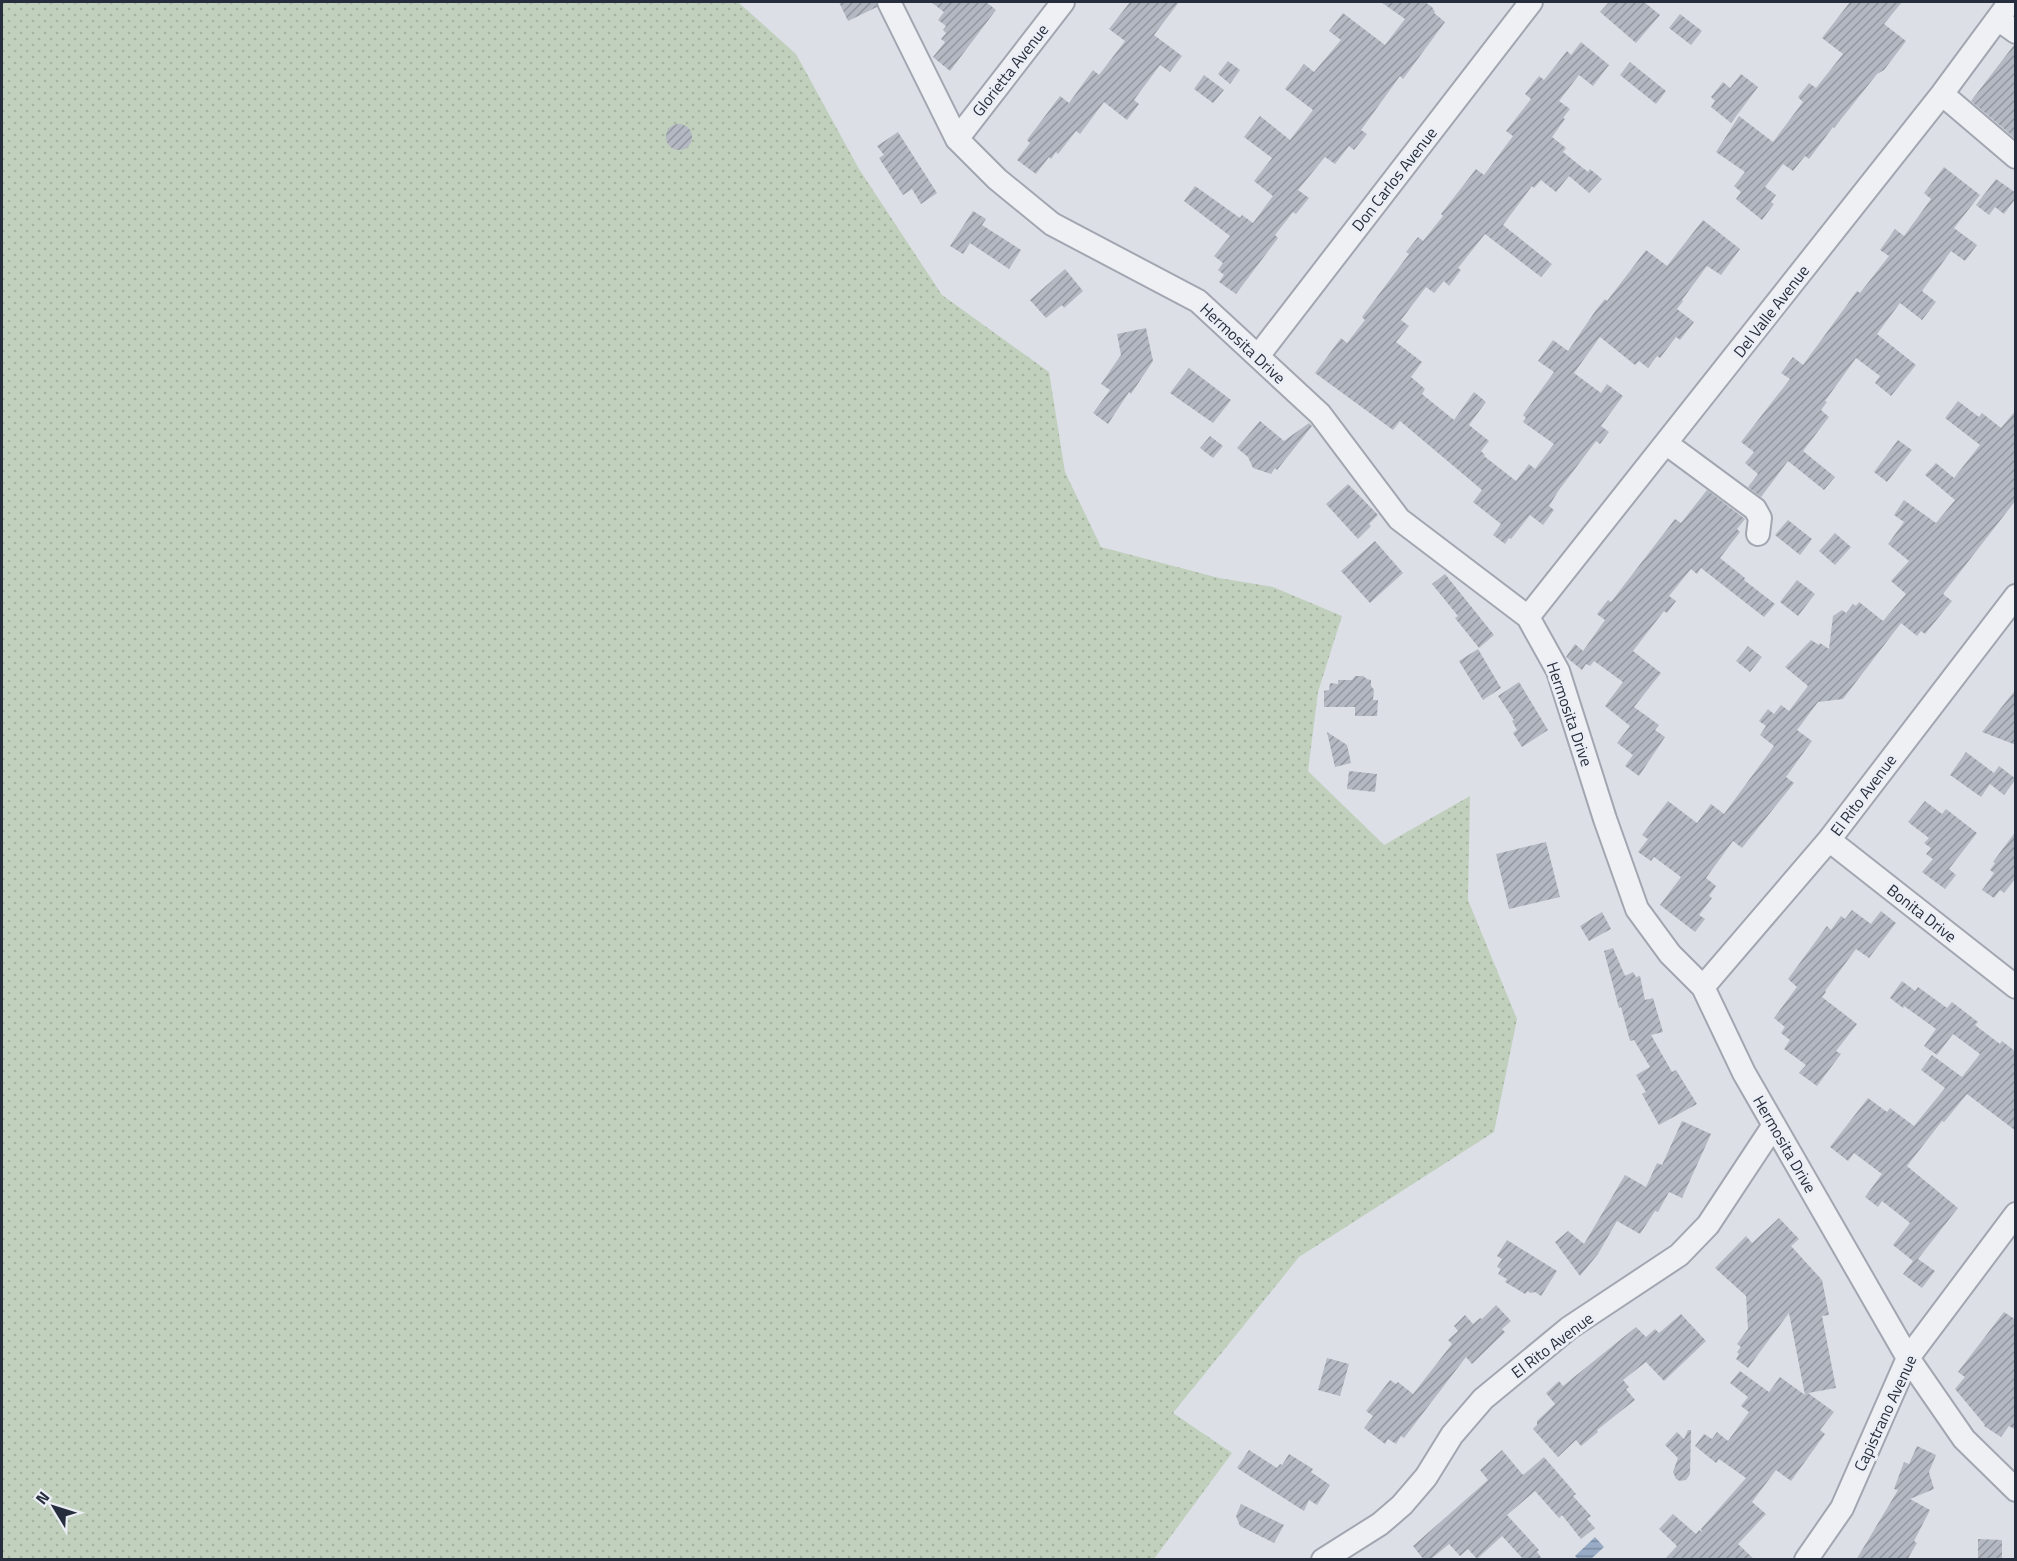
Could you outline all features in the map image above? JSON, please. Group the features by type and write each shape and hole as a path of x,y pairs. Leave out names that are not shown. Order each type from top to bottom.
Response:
{"street":[{"name":"Hermosita Drive","path":"889,2 957,139 997,179 1052,224 1198,301 1320,414 1399,519 1528,617 1558,670 1605,819 1637,909 1670,954 1703,987 1744,1073 1908,1358 1964,1439 2016,1490"},
{"name":"Glorietta Avenue","path":"957,139 1063,2"},
{"name":"Don Carlos Avenue","path":"1258,357 1531,2"},
{"name":"Del Valle Avenue","path":"1528,617 1942,94 2008,18"},
{"path":"1942,94 2016,157"},
{"path":"1667,444 1755,509 1760,518 1758,534"},
{"name":"El Rito Avenue","path":"1703,987 1829,840 2016,596"},
{"name":"Bonita Drive","path":"1829,840 2016,987"},
{"name":"El Rito Avenue","path":"1323,1560 1380,1524 1402,1505 1426,1477 1452,1435 1483,1399 1569,1328 1679,1255 1708,1225 1774,1125"},
{"name":"Capistrano Avenue","path":"1806,1560 1842,1508 1908,1358 2016,1214"}],"green space":[{"path":"2,2 738,2 796,54 859,169 942,295 1049,372 1065,472 1101,547 1219,578 1273,587 1342,616 1318,692 1308,771 1384,845 1470,796 1468,900 1517,1019 1494,1132 1299,1257 1173,1413 1232,1453 1154,1559 2,1559"}],"water":[{"path":"1595,1537 1604,1547 1591,1559 1578,1559 1575,1556"}],"building":[{"path":"839,2 876,2 877,7 848,21"},
{"path":"931,2 986,2 996,10 950,71 933,57 945,42 941,39 946,33 943,30 946,26 938,20 944,12"},
{"path":"1130,2 1179,2 1154,35 1182,56 1170,72 1160,65 1134,100 1139,104 1127,120 1104,102 1080,134 1076,131 1058,154 1056,152 1051,159 1049,157 1036,174 1017,160 1030,143 1027,140 1060,96 1069,103 1093,70 1099,75 1125,41 1109,29"},
{"path":"1381,2 1425,2 1445,22 1403,79 1400,76 1361,130 1367,134 1354,150 1349,146 1335,164 1325,157 1298,190 1309,198 1296,214 1293,212 1275,235 1278,238 1236,294 1219,282 1224,275 1218,270 1223,263 1214,256 1230,236 1184,201 1195,186 1240,218 1242,215 1253,223 1273,196 1254,181 1272,158 1244,137 1260,116 1290,140 1313,110 1285,89 1304,64 1314,72 1341,40 1329,31 1343,13 1385,45 1405,19"},
{"path":"1609,2 1644,2 1660,15 1636,43 1600,12"},
{"path":"1850,2 1902,2 1884,24 1906,41 1809,159 1805,156 1793,171 1783,164 1765,187 1776,195 1771,202 1774,204 1762,220 1736,199 1741,192 1734,186 1745,172 1716,152 1739,116 1773,142 1803,102 1798,97 1809,83 1816,88 1843,54 1822,38"},
{"path":"1680,14 1702,31 1691,45 1669,28"},
{"path":"1581,42 1609,65 1593,86 1579,75 1559,101 1570,109 1552,137 1566,148 1563,152 1588,172 1590,169 1602,179 1589,193 1569,176 1556,192 1541,180 1534,188 1532,186 1503,225 1552,264 1541,277 1485,234 1458,268 1461,270 1449,286 1444,281 1434,293 1426,287 1401,320 1409,326 1396,342 1422,362 1411,377 1425,389 1422,394 1454,420 1474,392 1486,402 1469,425 1489,441 1481,451 1484,456 1516,481 1529,464 1535,469 1554,444 1523,422 1526,418 1523,415 1554,372 1538,361 1553,340 1568,351 1596,310 1605,299 1607,301 1646,250 1667,266 1703,220 1740,249 1721,275 1707,266 1677,309 1694,322 1680,340 1676,337 1660,358 1657,356 1648,368 1639,361 1635,365 1600,337 1574,373 1601,393 1607,384 1623,396 1601,426 1609,432 1600,444 1596,441 1559,490 1549,506 1554,510 1543,525 1530,515 1505,544 1493,535 1501,524 1473,502 1482,490 1400,421 1393,430 1315,373 1341,338 1347,343 1365,320 1362,317 1409,254 1406,252 1418,237 1423,241 1476,169 1484,175 1513,136 1506,131 1531,99 1525,94 1539,76 1544,80 1567,51 1571,55"},
{"path":"2016,45 2016,139 1971,101"},
{"path":"1228,61 1240,70 1230,84 1218,74"},
{"path":"1630,62 1666,91 1656,104 1620,75"},
{"path":"1741,74 1758,87 1731,123 1711,107 1715,101 1711,97 1723,82 1730,88"},
{"path":"1204,75 1224,90 1213,103 1194,89"},
{"path":"679,124 688,128 692,137 688,146 679,150 670,146 666,137 670,128"},
{"path":"898,132 937,193 921,204 912,189 903,195 879,158 884,155 877,146"},
{"path":"1944,167 1980,195 1954,228 1977,245 1965,261 1951,251 1922,291 1936,302 1922,320 1900,303 1877,334 1916,365 1891,396 1875,383 1880,376 1856,358 1825,401 1827,402 1821,410 1829,417 1803,451 1835,477 1824,490 1788,461 1761,497 1748,487 1758,474 1745,463 1754,452 1741,442 1790,379 1781,373 1793,357 1803,365 1857,291 1860,293 1889,256 1880,250 1895,229 1904,236 1931,199 1924,193"},
{"path":"1996,179 2016,193 2016,198 2004,214 1995,207 1989,215 1976,205"},
{"path":"973,211 986,219 982,225 1021,250 1009,269 970,243 963,254 950,246"},
{"path":"1065,269 1083,291 1064,308 1062,305 1046,318 1030,300"},
{"path":"1146,328 1153,361 1108,424 1093,413 1110,390 1101,384 1121,355 1117,334"},
{"path":"1189,368 1231,400 1213,423 1170,393"},
{"path":"1958,401 1979,417 1982,413 2001,428 2016,410 2016,500 1943,594 1952,601 1925,634 1921,631 1917,636 1901,623 1843,699 1818,702 1797,730 1812,741 1786,777 1794,783 1742,848 1733,841 1706,878 1716,886 1709,896 1712,898 1699,915 1705,919 1695,932 1660,905 1681,877 1654,857 1651,861 1638,852 1648,839 1642,835 1668,801 1697,823 1711,804 1724,814 1774,746 1760,735 1766,726 1759,721 1768,709 1774,714 1781,705 1789,711 1808,686 1785,667 1811,640 1829,649 1833,616 1842,610 1846,613 1853,604 1856,606 1859,602 1883,621 1906,594 1891,581 1909,561 1888,544 1904,522 1894,515 1904,500 1936,523 1955,500 1925,475 1936,463 1954,478 1980,445 1945,418"},
{"path":"1260,421 1284,441 1309,423 1312,426 1277,470 1275,468 1271,474 1253,468 1248,457 1237,448"},
{"path":"1210,436 1223,446 1213,458 1200,448"},
{"path":"1898,440 1912,450 1887,482 1874,472"},
{"path":"1348,484 1378,515 1358,539 1326,504"},
{"path":"1707,490 1745,519 1737,529 1740,532 1720,558 1775,604 1764,617 1701,568 1697,574 1691,569 1669,596 1676,601 1667,613 1664,611 1633,651 1661,673 1634,707 1659,725 1655,730 1665,737 1639,776 1625,766 1633,755 1617,743 1630,726 1605,706 1623,682 1594,661 1590,666 1586,664 1582,670 1566,657 1575,644 1583,651 1605,620 1597,614 1608,600 1611,602 1675,519 1681,523"},
{"path":"1788,520 1812,539 1800,555 1775,535"},
{"path":"1835,533 1851,547 1835,565 1819,551"},
{"path":"1375,541 1403,573 1370,603 1341,571"},
{"path":"1445,574 1494,635 1479,648 1455,618 1458,616 1432,584"},
{"path":"1797,580 1815,594 1798,616 1780,602"},
{"path":"1748,646 1762,657 1750,672 1736,661"},
{"path":"1478,649 1501,688 1483,700 1459,661"},
{"path":"1355,676 1363,676 1371,680 1374,690 1373,700 1378,700 1377,716 1355,716 1355,707 1324,707 1324,691 1329,690 1330,683 1338,684 1338,680 1352,680"},
{"path":"1519,682 1548,730 1522,747 1513,733 1517,730 1512,721 1514,720 1498,696"},
{"path":"2016,689 2016,745 1982,732"},
{"path":"1327,732 1347,745 1351,763 1335,767"},
{"path":"1966,752 1994,773 1999,766 2016,779 2004,795 1990,784 1981,797 1950,775"},
{"path":"1349,771 1377,774 1375,792 1347,789"},
{"path":"1925,801 1942,814 1946,809 1977,833 1949,869 1956,875 1945,889 1922,872 1933,859 1926,854 1931,848 1924,843 1929,838 1908,822"},
{"path":"2016,831 2016,878 2004,893 2000,890 1994,898 1982,890 1994,873 1990,870 1995,863 1993,862"},
{"path":"1546,842 1560,897 1509,909 1496,854"},
{"path":"1852,910 1871,924 1881,911 1896,923 1869,958 1856,949 1822,997 1857,1024 1836,1051 1841,1054 1817,1086 1799,1073 1806,1065 1784,1049 1790,1040 1781,1033 1785,1027 1774,1018 1797,987 1788,979 1827,926 1831,930 1841,916 1845,919"},
{"path":"1602,912 1611,929 1589,941 1580,926"},
{"path":"1613,948 1625,976 1633,972 1636,977 1640,976 1645,1000 1653,998 1663,1032 1651,1035 1672,1072 1676,1070 1697,1104 1659,1125 1642,1094 1646,1092 1636,1075 1650,1067 1634,1040 1630,1041 1621,1007 1619,1008 1604,951"},
{"path":"1902,981 1915,991 1918,987 1947,1008 1952,1002 1978,1022 1975,1025 2000,1044 2002,1041 2016,1052 2016,1131 1967,1094 1944,1122 1942,1121 1907,1166 1958,1208 1918,1259 1935,1271 1922,1288 1903,1274 1913,1261 1893,1245 1910,1223 1882,1201 1878,1207 1865,1197 1882,1174 1854,1153 1848,1161 1830,1147 1868,1098 1887,1112 1890,1108 1914,1126 1945,1088 1921,1070 1932,1055 1962,1077 1980,1054 1953,1034 1937,1055 1924,1046 1936,1029 1890,998"},
{"path":"1682,1121 1711,1134 1682,1198 1669,1192 1658,1212 1655,1211 1640,1234 1617,1221 1598,1254 1580,1276 1555,1242 1568,1231 1584,1244 1625,1175 1646,1187 1657,1163 1662,1165"},
{"path":"1779,1218 1799,1239 1791,1246 1822,1280 1829,1315 1822,1316 1836,1388 1808,1393 1834,1412 1820,1430 1825,1434 1791,1481 1776,1470 1752,1502 1766,1514 1738,1544 1755,1560 1664,1560 1677,1546 1659,1529 1673,1514 1696,1534 1699,1530 1702,1532 1701,1529 1746,1478 1719,1459 1716,1463 1695,1446 1704,1434 1712,1439 1717,1432 1728,1441 1749,1412 1741,1406 1748,1397 1730,1383 1740,1371 1769,1392 1780,1377 1805,1395 1789,1313 1748,1368 1736,1359 1741,1347 1737,1344 1748,1329 1746,1296 1715,1268 1746,1236 1752,1243"},
{"path":"1507,1240 1557,1271 1541,1296 1528,1291 1525,1294 1505,1282 1507,1279 1498,1274 1501,1269 1497,1267 1502,1259 1497,1256"},
{"path":"1496,1305 1511,1321 1502,1329 1505,1332 1472,1364 1466,1357 1404,1438 1401,1436 1396,1444 1388,1439 1385,1444 1364,1428 1373,1416 1366,1411 1390,1380 1396,1384 1398,1382 1413,1394 1452,1344 1448,1340 1458,1331 1454,1326 1465,1315 1473,1324 1480,1318 1482,1319"},
{"path":"2004,1312 2016,1320 2016,1430 2009,1426 2001,1437 1984,1426 1955,1389 1965,1377 1958,1372"},
{"path":"1681,1314 1706,1341 1664,1381 1646,1362 1623,1380 1629,1387 1626,1389 1635,1400 1597,1430 1598,1432 1581,1446 1576,1440 1558,1457 1533,1429 1537,1421 1555,1404 1546,1393 1559,1381 1563,1386 1636,1327 1646,1337 1655,1329 1659,1333"},
{"path":"1327,1358 1349,1364 1340,1396 1318,1390"},
{"path":"1688,1430 1691,1430 1690,1474 1686,1480 1680,1481 1676,1479 1673,1472 1678,1458 1665,1445 1677,1432 1684,1439"},
{"path":"1917,1446 1936,1455 1929,1472 1934,1489 1910,1499 1930,1510 1914,1541 1917,1543 1907,1560 1856,1560 1898,1490 1894,1489 1904,1462 1909,1464"},
{"path":"1249,1450 1277,1468 1280,1464 1282,1465 1289,1454 1313,1469 1311,1472 1330,1485 1317,1505 1309,1500 1304,1511 1237,1468"},
{"path":"1502,1450 1523,1475 1544,1457 1576,1494 1573,1496 1591,1516 1587,1519 1595,1528 1581,1539 1562,1515 1559,1518 1535,1491 1507,1515 1539,1550 1537,1552 1543,1560 1524,1560 1502,1536 1477,1559 1468,1549 1460,1556 1449,1544 1430,1560 1424,1560 1413,1546 1488,1480 1480,1470"},
{"path":"1241,1504 1284,1525 1274,1543 1240,1526 1236,1516"},
{"path":"1978,1539 2002,1540 2002,1560 1978,1560"}]}
